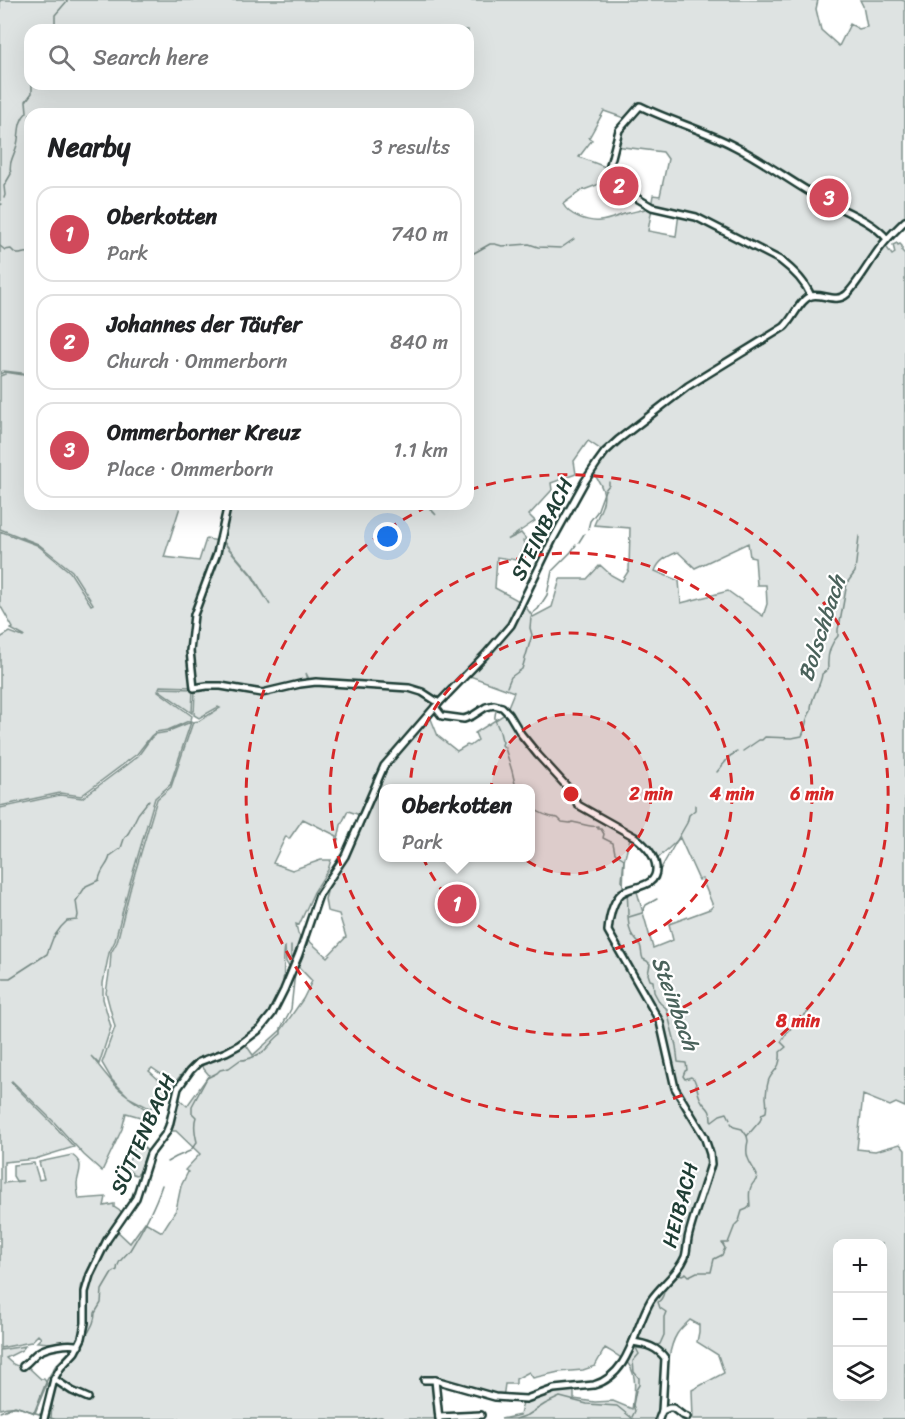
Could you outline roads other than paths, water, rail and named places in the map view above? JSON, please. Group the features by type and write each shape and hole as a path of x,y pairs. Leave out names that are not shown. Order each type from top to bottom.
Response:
{"street":[{"path":"887,239 867,223 821,199 732,145 640,106 619,130 607,177 610,186 652,207 696,217 780,260 791,268 811,296 836,298 846,294 887,239 905,221"},
{"name":"STEINBACH","path":"363,813 384,766 511,626 551,543 588,476 605,452 688,386 782,329 802,303 811,296"},
{"path":"227,510 218,553 194,615 190,651 194,688 221,686 262,693 316,682 408,688 422,692 437,705"},
{"name":"HEIBACH","path":"437,705 442,716 459,719 467,719 488,706 504,709 532,749 568,788 580,806 639,839 654,859 656,876 636,889 623,892 619,896 609,918 608,932 660,1022 675,1088 704,1136 711,1164 688,1235 685,1257 679,1268 651,1300 633,1342"},
{"name":"SÜTTENBACH","path":"44,1419 54,1380 79,1346 84,1329 85,1292 90,1275 110,1234 136,1198 150,1154 169,1126 178,1088 199,1062 230,1050 254,1034 268,1020 277,1006 299,954 317,899 344,859 363,813"},
{"path":"424,1380 435,1380 495,1397 526,1399 554,1389 601,1383 624,1362 633,1342 647,1345 657,1350 665,1358 662,1412 659,1419"},
{"path":"23,1366 30,1362 38,1352 47,1348 74,1344 79,1346"},
{"path":"54,1380 88,1398"},
{"path":"435,1380 439,1418 481,1415"},
{"path":"662,1412 673,1408 687,1417"}],"waterway":[{"path":"54,24 55,15 68,0"},
{"path":"27,108 26,101 32,90"},
{"path":"4,198 4,186 11,174 11,163 24,116"},
{"path":"474,253 490,244 502,246 529,244 538,247 561,248 574,239"},
{"path":"0,246 18,254 24,253"},
{"name":"Steinbach","path":"588,529 609,482"},
{"name":"Steinbach","path":"579,542 584,534"},
{"name":"Bolschbach","path":"743,751 765,737 802,736 822,674 828,669 828,655 838,636 847,583 855,572 859,536"},
{"name":"Steinbach","path":"507,687 511,677 522,669 532,635 531,618 547,595 552,571 576,545"},
{"name":"Steinbach","path":"497,709 496,721 515,784"},
{"name":"Bolschbach","path":"717,772 730,756 737,752"},
{"path":"0,978 10,978 47,954 53,938 61,927 67,921 77,920 76,901 86,886 99,880 110,856 121,848 138,814 149,800"},
{"name":"Bolschbach","path":"660,870 687,823 689,815 695,810 695,805"},
{"name":"Steinbach","path":"535,810 558,818 562,822 598,826 604,834 603,838 613,843 615,853 624,859 622,881 624,889"},
{"name":"Steinbach","path":"627,894 629,928 640,945 643,959 650,964 648,974 650,980 653,981 654,992 666,1008 678,1062 686,1063 687,1070 683,1076 685,1079 691,1077 694,1079 700,1098 709,1110 712,1121 727,1113 730,1119"},
{"name":"Bolschbach","path":"629,917 642,913 646,905 657,899"},
{"path":"291,946 291,967"},
{"path":"167,1162 190,1151 197,1142 194,1126 196,1117 192,1113 192,1106 207,1078 240,1060 259,1054 281,1034 281,1028 291,1009 295,972"},
{"name":"HEIBACH","path":"655,1346 660,1344 664,1335 666,1312 660,1308 658,1302 666,1287 680,1274 686,1273 689,1276 697,1272 711,1272 714,1259 722,1255 725,1248 722,1243 728,1243 742,1211 750,1206 750,1189 757,1175 747,1155 747,1136 760,1121 762,1114 766,1112 769,1079 779,1063 780,1052 786,1047 781,1042 808,1012"},
{"name":"Steinbach","path":"731,1123 734,1127 742,1129 747,1136"},
{"path":"88,1333 101,1303 102,1290 130,1250 152,1211 162,1185"},
{"path":"34,1413 47,1380 56,1365 73,1348"},
{"name":"HEIBACH","path":"632,1417 635,1411 633,1405 636,1390 639,1385 633,1361 639,1354 636,1348 646,1349"},
{"path":"516,1419 560,1397 587,1404 617,1406 633,1419"},
{"path":"0,1412 15,1406 42,1415"},
{"path":"48,1417 54,1419"},
{"path":"365,1419 381,1417 387,1419"}],"place":[{"name":"Johannes der Täufer","path":"619,186"},
{"name":"Ommerborner Kreuz","path":"829,198"},
{"name":"Oberkotten","path":"457,904"}]}
